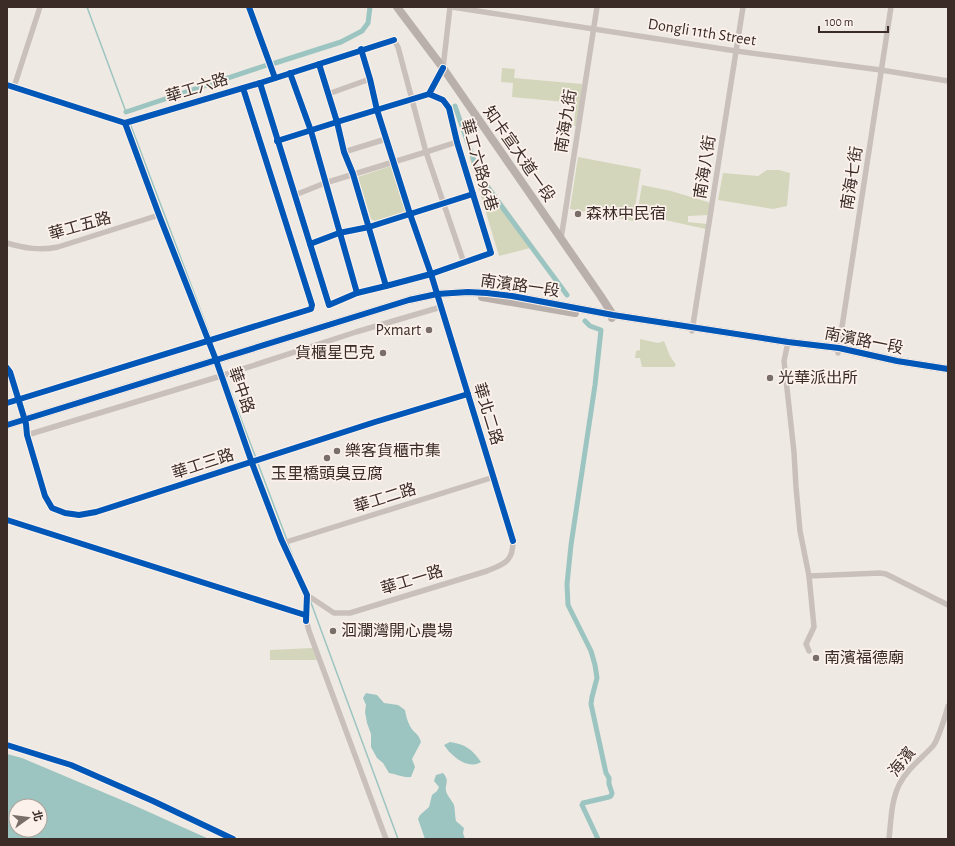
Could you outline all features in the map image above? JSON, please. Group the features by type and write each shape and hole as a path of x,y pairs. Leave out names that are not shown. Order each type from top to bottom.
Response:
{"main road":[{"name":"知卡宣大道一段","path":"397,7 442,68 561,239 612,317"},
{"name":"南濱路一段","path":"7,430 26,422 217,362 410,305 439,300 468,292 487,292 512,296 612,317 788,344 838,350 948,369"},
{"name":"南濱路一段","path":"838,350 948,373"},
{"name":"南濱路一段","path":"7,425 26,422"}],"street":[{"path":"14,87 40,7"},
{"path":"249,7 275,78"},
{"path":"277,141 429,94 442,68 451,7"},
{"name":"Dongli 11th Street","path":"451,7 736,51 881,70 948,81"},
{"name":"南海九街","path":"561,239 597,7"},
{"name":"南海八街","path":"693,329 743,7"},
{"name":"南海七街","path":"838,350 891,7"},
{"name":"華工六路","path":"125,123 260,83 394,40 398,47 412,99"},
{"name":"華北二路","path":"361,50 370,78 377,110 431,274 513,541"},
{"path":"319,64 337,122 344,152 353,174 386,286"},
{"path":"290,73 311,131 357,293"},
{"path":"328,94 370,78"},
{"path":"260,83 329,305 357,293 431,274 464,263 426,152 412,99"},
{"path":"7,85 125,123"},
{"path":"7,403 311,309 312,305 243,88"},
{"name":"華工六路96巷","path":"429,94 443,100 449,108 457,142 492,253 464,263"},
{"name":"華中路","path":"125,123 159,215 217,362 252,463 283,543 307,595"},
{"path":"344,152 386,139"},
{"path":"295,195 325,183 457,142"},
{"path":"310,244 339,232 369,227 473,194"},
{"name":"華工五路","path":"7,243 34,249 58,247 159,215"},
{"path":"27,435 221,376 356,332 439,300"},
{"path":"788,344 784,361 794,452 796,493 800,531 809,576 814,627 806,644 809,651"},
{"name":"華工三路","path":"7,368 10,372 26,422 27,435 45,496 52,508 65,513 79,515 96,512 252,463 369,424 468,394"},
{"name":"華工二路","path":"283,543 494,477"},
{"path":"7,520 305,615"},
{"name":"華工一路","path":"307,595 334,613 350,613 499,566 510,558 513,550 513,541"},
{"path":"809,576 886,574 948,605"},
{"path":"307,595 305,615 306,621 386,839"},
{"name":"海濱","path":"889,839 892,814 899,786 910,768 934,744 946,716 948,706"}],"green space":[{"path":"502,68 515,69 514,78 582,84 578,126 574,126 576,103 512,97 513,83 501,82"},
{"path":"469,156 534,247 499,256"},
{"path":"578,157 641,169 633,221 570,209"},
{"path":"394,165 408,211 375,221 371,219 358,177"},
{"path":"767,170 779,170 790,173 787,206 773,209 718,200 723,173 758,176"},
{"path":"642,185 671,191 711,203 709,215 688,216 688,222 707,224 706,229 637,214"},
{"path":"640,339 658,343 664,341 670,356 676,365 674,367 642,367 640,358 635,358 636,351 640,350"},
{"path":"313,648 317,660 270,660 270,650"}],"water":[{"path":"366,693 377,695 384,703 398,705 405,710 411,729 419,736 421,742 412,759 415,767 411,777 389,773 383,763 377,758 371,747 371,734 367,723 365,712 366,705 363,698"},
{"path":"450,742 460,744 468,748 481,762 471,764 456,758 444,745"},
{"path":"7,754 22,758 209,839 7,839"},
{"path":"443,773 447,780 447,793 454,805 456,821 464,828 463,833 465,839 425,839 418,819 420,815 429,807 432,795 439,787 434,781 436,775"}],"waterway":[{"path":"87,7 126,112"},
{"path":"272,64 341,42 362,31 368,23 370,7"},
{"path":"126,112 267,65"},
{"path":"455,106 479,175 567,295"},
{"path":"131,126 211,338"},
{"path":"585,321 590,326 601,330 595,385 571,545 567,584 568,605 591,651 595,665 597,678 591,704 606,773 609,778 612,793 609,797 583,803 582,805 598,839"},
{"path":"212,342 217,355"},
{"path":"220,362 224,374"},
{"path":"225,377 256,458"},
{"path":"257,461 287,540"},
{"path":"288,544 298,570"},
{"path":"310,600 398,839"}],"cycle path":[{"path":"249,7 275,78"},
{"path":"7,85 125,123 260,83 394,40"},
{"path":"361,49 377,110 431,274 513,541"},
{"path":"319,64 337,122 344,152 353,174 386,286"},
{"path":"277,141 429,94 443,68"},
{"path":"290,73 311,131 357,293"},
{"path":"260,83 329,305 357,293 431,274 491,253 457,142 449,108 443,100 429,94"},
{"path":"7,403 311,309 312,305 243,88"},
{"path":"125,123 159,215 216,360 252,463 281,539 307,595 306,621"},
{"path":"310,244 339,233 369,227 473,194"},
{"path":"7,425 409,300 437,294 468,292 512,296 613,315 788,342 839,348 897,361 948,369"},
{"path":"7,368 10,372 26,424 27,435 45,496 52,508 65,513 79,515 96,512 375,422 468,394"},
{"path":"7,520 305,615"},
{"path":"7,745 71,765 153,801 233,839"}],"place":[{"name":"森林中民宿","path":"578,214"},
{"name":"Pxmart","path":"429,330"},
{"name":"貨櫃星巴克","path":"383,353"},
{"name":"光華派出所","path":"770,378"},
{"name":"樂客貨櫃市集","path":"337,451"},
{"name":"玉里橋頭臭豆腐","path":"327,458"},
{"name":"洄瀾灣開心農場","path":"333,631"},
{"name":"南濱福德廟","path":"816,658"}]}
